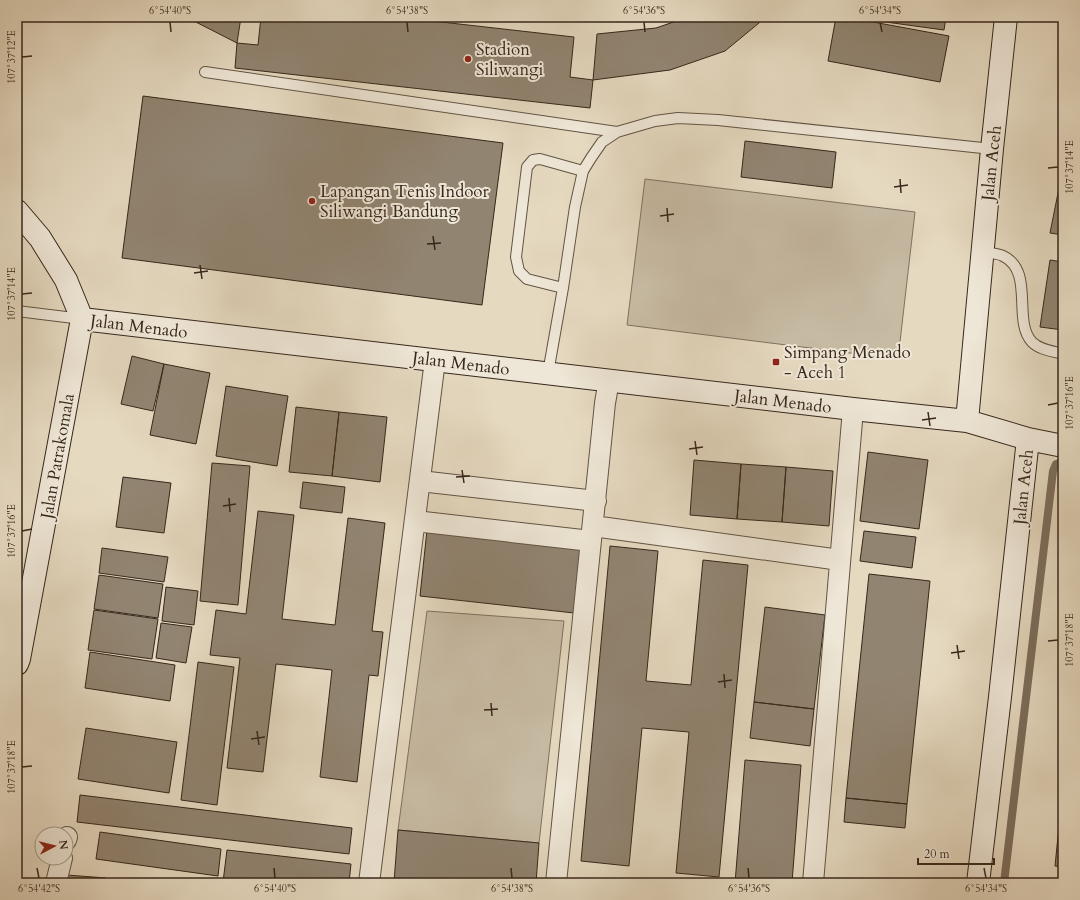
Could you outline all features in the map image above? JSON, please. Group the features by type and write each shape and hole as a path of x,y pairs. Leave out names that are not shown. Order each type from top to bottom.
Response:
{"street":[{"name":"Jalan Aceh","path":"978,883 1028,439 967,421 982,252 1006,17"},
{"name":"Jalan Menado","path":"17,211 40,238 66,280 82,319 967,421"},
{"name":"Jalan Patrakomala","path":"17,664 21,652 82,319"},
{"path":"369,883 436,360"},
{"path":"556,883 609,380"},
{"path":"813,883 853,409"},
{"path":"1028,439 1063,446"},
{"path":"420,481 596,501"},
{"path":"415,521 592,533 840,560"},
{"path":"56,883 60,866"}],"lane":[{"path":"205,72 617,132"},
{"path":"548,373 575,207 583,171 602,142 617,132 655,121 686,118 718,120 992,149"},
{"path":"563,288 527,279 519,271 516,257 527,167 533,160 540,159 583,171"},
{"path":"982,252 1002,255 1013,262 1020,277 1025,326 1032,341 1043,349 1063,354"},
{"path":"17,311 82,319"}],"shaded area":[{"path":"645,179 915,212 898,359 627,325"},
{"path":"427,611 564,621 539,843 398,830"}],"building":[{"path":"186,17 241,17 237,43"},
{"name":"Stadion Siliwangi","path":"261,17 397,17 574,37 570,77 593,80 590,108 235,68 237,43 258,45"},
{"path":"688,17 764,17 759,23 725,51 670,70 593,80 597,34 656,28"},
{"path":"836,17 846,17 949,36 940,82 828,61"},
{"path":"849,17 946,17 944,30"},
{"name":"Lapangan Tenis Indoor Siliwangi Bandung","path":"143,96 503,143 482,305 122,258"},
{"path":"745,141 836,152 832,188 741,177"},
{"path":"1063,164 1063,194 1058,193"},
{"path":"1058,193 1063,194 1063,235 1050,233"},
{"path":"1050,260 1063,262 1063,330 1040,327"},
{"path":"132,356 164,364 153,411 121,404"},
{"path":"164,364 210,373 196,444 150,435"},
{"path":"226,386 288,396 277,466 216,456"},
{"path":"296,407 339,412 332,476 289,472"},
{"path":"339,412 387,417 380,482 332,476"},
{"path":"868,452 928,460 919,529 860,521"},
{"path":"694,460 741,464 737,519 690,515"},
{"path":"212,463 250,466 238,605 200,601"},
{"path":"741,464 786,467 782,522 737,519"},
{"path":"786,467 833,471 829,526 782,522"},
{"path":"123,477 171,483 164,533 116,527"},
{"path":"303,482 345,487 342,513 300,508"},
{"path":"258,511 294,515 282,619 335,625 348,518 385,523 372,631 383,632 378,676 369,675 357,782 320,777 332,670 276,664 263,772 227,768 240,658 210,655 216,610 246,614"},
{"path":"427,530 581,547 574,613 420,596"},
{"path":"864,531 916,537 912,568 860,561"},
{"path":"610,546 658,551 646,681 691,685 703,560 748,565 719,877 676,873 689,732 642,728 629,866 581,861"},
{"path":"102,548 168,557 164,582 99,573"},
{"path":"869,574 930,581 907,804 846,798"},
{"path":"99,575 163,584 158,618 94,609"},
{"path":"166,587 198,591 194,625 162,621"},
{"path":"765,607 825,615 814,709 754,702"},
{"path":"94,610 158,619 152,659 88,650"},
{"path":"161,623 192,627 186,663 156,658"},
{"path":"90,652 175,665 170,701 85,688"},
{"path":"198,662 234,667 217,805 181,800"},
{"path":"754,702 814,709 810,746 750,738"},
{"path":"86,728 177,742 169,793 78,779"},
{"path":"745,760 801,765 792,883 735,883"},
{"path":"80,795 352,828 349,854 77,822"},
{"path":"1063,796 1063,867 1055,866"},
{"path":"846,798 907,804 905,828 844,822"},
{"path":"398,830 539,843 536,883 394,882"},
{"path":"100,832 221,849 218,876 96,859"},
{"path":"227,850 351,864 349,883 223,882"},
{"path":"67,875 106,878 105,883 67,883"}],"waterway":[{"path":"1004,883 1053,471 1056,464 1063,462"}],"place":[{"name":"Stadion Siliwangi","path":"468,59"},
{"name":"Lapangan Tenis Indoor Siliwangi Bandung","path":"312,201"},
{"name":"Simpang Menado - Aceh 1","path":"776,362"}]}
